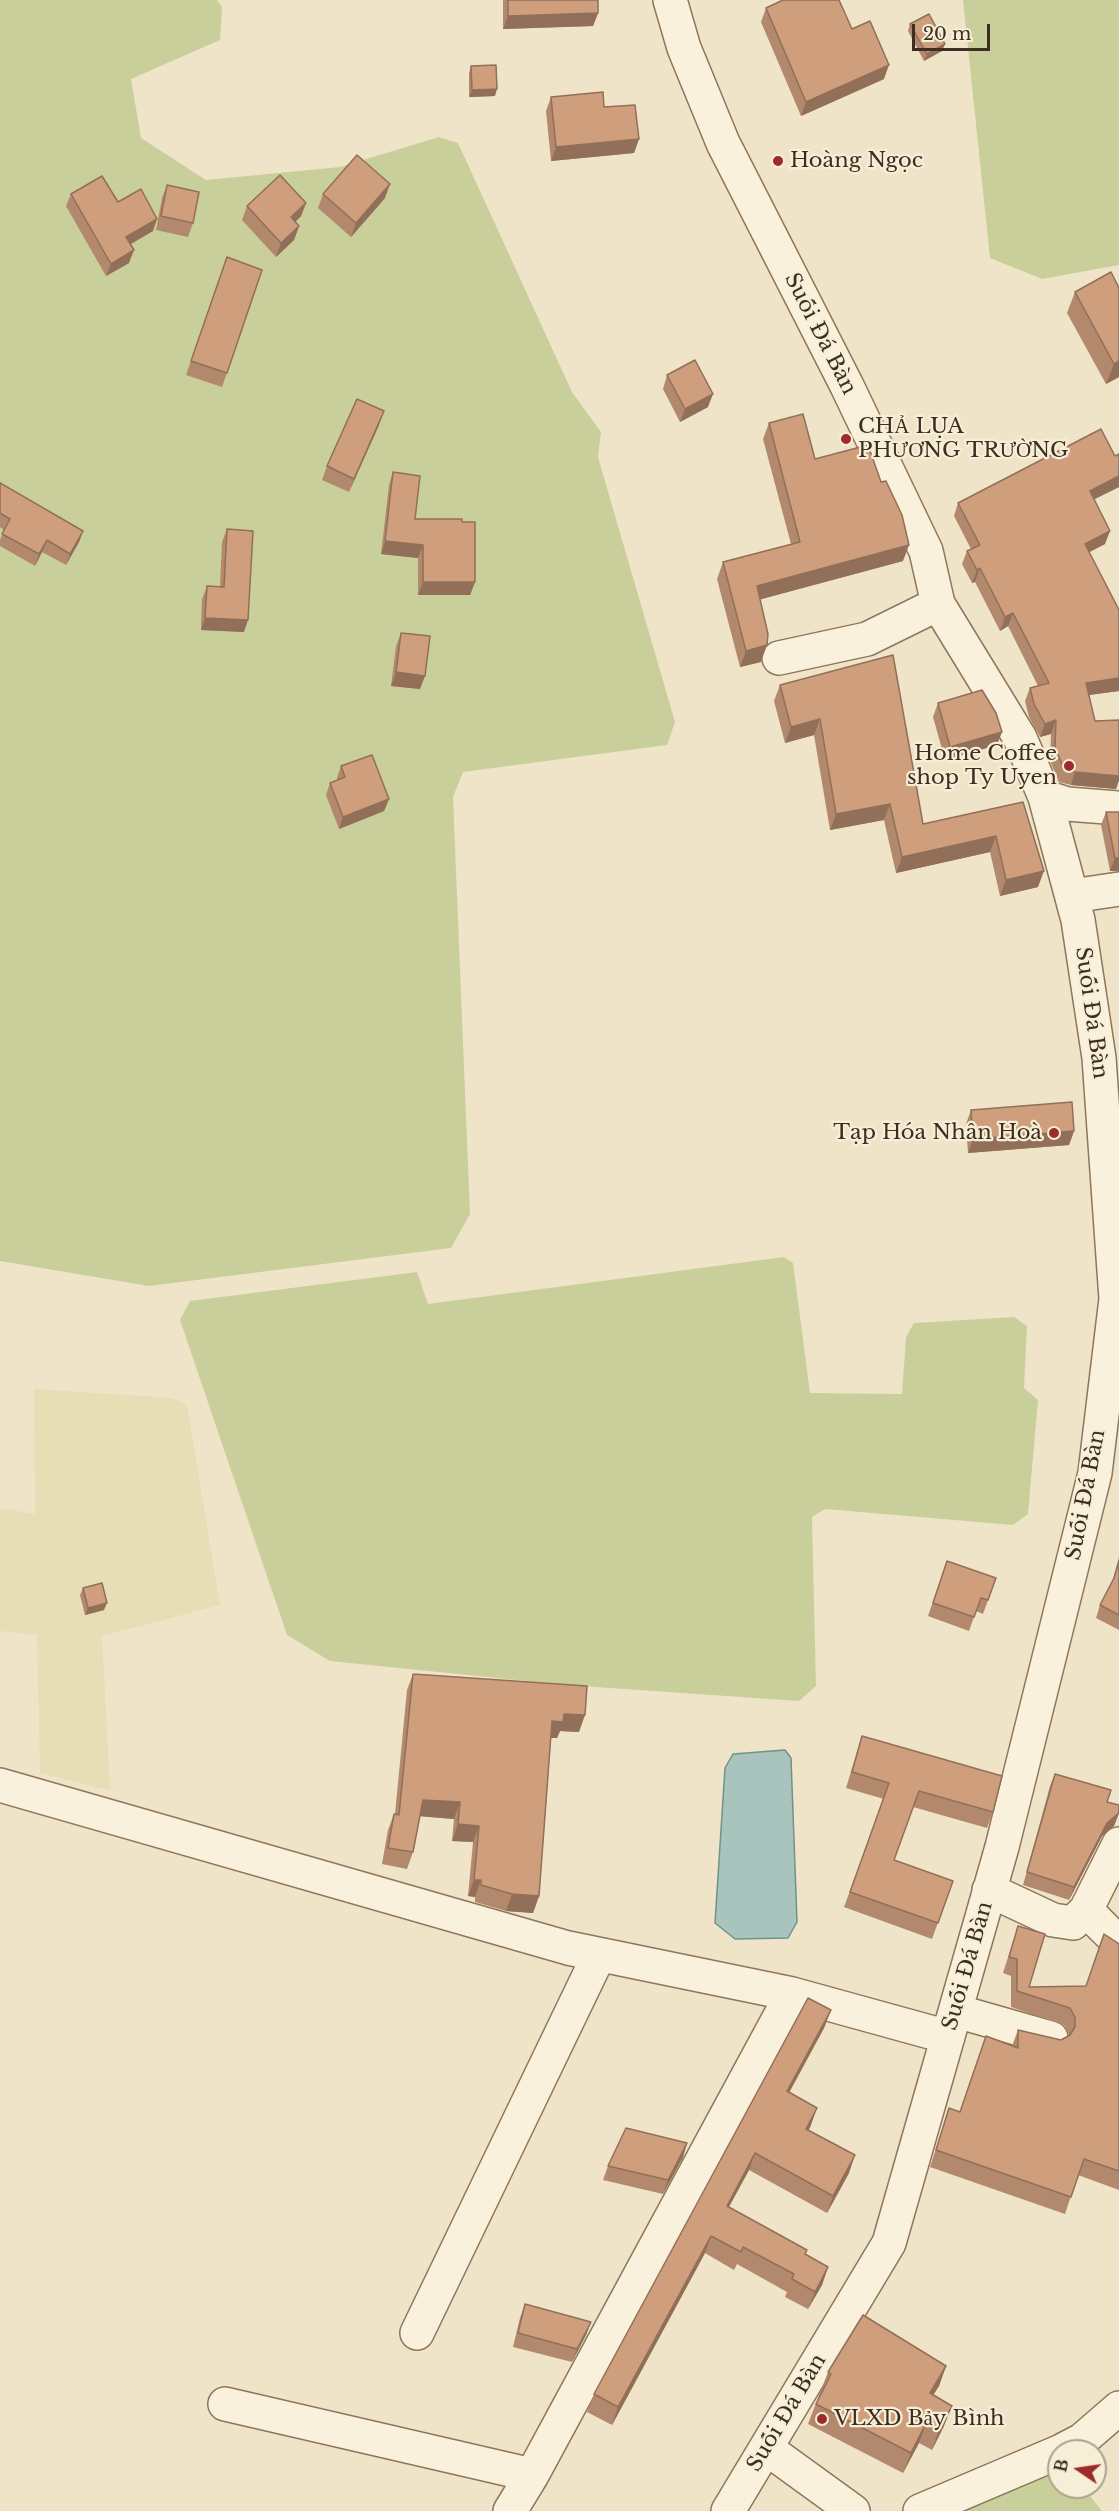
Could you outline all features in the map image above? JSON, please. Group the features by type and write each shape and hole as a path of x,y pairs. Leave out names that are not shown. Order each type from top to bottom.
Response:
{"street":[{"name":"Suối Đá Bàn","path":"670,0 684,48 723,143 847,386 926,552 938,604 1020,738 1045,797 1072,896 1099,1059 1117,1310 1095,1473 989,1890 890,2243 728,2511"},
{"path":"778,658 867,639 938,604"},
{"path":"1045,797 1067,804 1119,808"},
{"path":"1072,896 1119,890"},
{"path":"0,1785 599,1955 952,2024 1051,2038"},
{"path":"989,1890 1053,1920 1073,1923 1086,1910 1119,1844"},
{"path":"1086,1910 1119,1942"},
{"path":"417,2333 599,1955"},
{"path":"510,2511 532,2475 792,1994"},
{"path":"225,2404 532,2475"},
{"path":"1083,2439 1119,2408"},
{"path":"766,2448 853,2511"},
{"path":"920,2511 1047,2457"}],"shaded area":[{"path":"34,1389 172,1398 187,1405 220,1605 102,1636 110,1790 40,1773 37,1635 0,1631 0,1508 35,1514"}],"green space":[{"path":"0,0 217,0 222,7 220,40 131,79 141,138 206,180 340,167 439,137 458,143 572,392 601,432 598,457 675,722 667,745 463,772 453,797 470,1214 451,1248 149,1286 0,1261"},
{"path":"963,0 1119,0 1119,265 1042,279 990,258"},
{"path":"784,1257 793,1263 810,1393 902,1394 906,1337 914,1323 1014,1317 1027,1326 1024,1388 1038,1400 1028,1514 1013,1525 825,1509 812,1517 816,1686 799,1701 566,1685 330,1661 287,1635 180,1320 190,1301 417,1272 428,1304"},
{"path":"1047,2472 1047,2499 1092,2499 1102,2511 944,2511"}],"water":[{"path":"785,1750 791,1758 797,1922 788,1938 735,1939 715,1923 725,1768 733,1754"}],"building":[{"path":"508,0 598,0 598,13 508,16"},
{"path":"783,0 839,0 852,29 870,21 889,65 806,102 766,8"},
{"path":"929,14 945,44 927,54 910,24"},
{"path":"496,65 497,89 472,90 471,66"},
{"path":"603,92 604,107 635,105 639,139 556,147 551,97"},
{"path":"357,155 390,184 356,223 323,194"},
{"path":"280,175 306,203 291,217 299,226 281,243 247,206"},
{"path":"102,176 118,202 141,189 157,219 126,237 134,250 111,264 71,194"},
{"path":"167,185 199,192 193,223 161,216"},
{"path":"227,257 262,270 227,373 191,361"},
{"path":"1111,272 1119,288 1119,361 1114,364 1075,292"},
{"path":"695,360 713,394 685,409 667,375"},
{"path":"357,399 384,411 354,479 327,466"},
{"path":"803,414 815,459 868,445 881,482 886,481 902,515 909,545 757,586 768,634 767,645 746,651 723,562 800,542 769,423"},
{"path":"1101,429 1115,456 1119,454 1119,476 1090,491 1110,531 1085,544 1119,610 1119,678 1086,683 1095,721 1119,720 1119,776 1064,769 1055,747 1056,720 1045,724 1034,704 1030,688 1049,683 1013,613 1005,617 980,568 977,570 967,551 980,545 958,503"},
{"path":"393,472 420,476 415,519 462,519 462,522 475,522 475,582 423,582 423,545 385,541"},
{"path":"0,483 83,531 70,554 47,540 39,554 2,534 10,519 0,513"},
{"path":"227,529 253,531 248,620 205,618 207,586 224,587"},
{"path":"401,633 430,636 425,676 396,672"},
{"path":"893,655 923,824 1023,802 1044,871 1006,880 996,836 902,857 890,804 836,814 820,719 791,727 780,685"},
{"path":"982,690 996,713 1002,732 950,747 938,703"},
{"path":"372,755 389,799 343,817 330,783 345,777 341,766"},
{"path":"1106,812 1119,812 1119,858 1115,858"},
{"path":"1072,1102 1074,1131 973,1139 971,1110"},
{"path":"947,1561 996,1578 988,1600 981,1598 974,1617 933,1603"},
{"path":"1119,1561 1119,1615 1100,1605 1114,1578"},
{"path":"102,1583 107,1603 88,1608 83,1588"},
{"path":"413,1674 587,1686 585,1715 564,1714 563,1722 552,1721 539,1896 512,1894 481,1885 481,1880 474,1880 479,1826 458,1824 460,1802 423,1800 413,1852 388,1848 394,1814 399,1815"},
{"path":"862,1736 1002,1776 993,1812 919,1791 894,1860 953,1881 938,1923 850,1892 889,1783 852,1772"},
{"path":"1055,1774 1111,1790 1107,1802 1119,1805 1119,1813 1107,1823 1074,1887 1027,1872"},
{"path":"1018,1926 1045,1934 1029,1987 1086,1986 1104,1934 1119,1944 1119,2171 1084,2159 1071,2197 936,2150 949,2108 960,2112 986,2036 1018,2048 1018,2030 1061,2040 1070,2035 1075,2027 1075,2017 1070,2008 1017,1991 1017,1959 1009,1957"},
{"path":"808,1998 831,2010 787,2091 817,2108 806,2129 855,2155 833,2196 755,2153 727,2206 807,2250 805,2254 828,2267 815,2292 792,2279 794,2274 743,2247 741,2252 711,2236 618,2407 594,2394"},
{"path":"626,2128 687,2143 668,2180 608,2166"},
{"path":"525,2304 591,2322 577,2349 518,2333"},
{"path":"863,2315 946,2366 930,2393 952,2406 939,2430 926,2423 911,2453 816,2404 831,2374 828,2372"}],"place":[{"name":"Hoàng Ngọc","path":"778,161"},
{"name":"CHẢ LỤA PHƯƠNG TRƯỜNG","path":"846,439"},
{"name":"Home Coffee shop Ty Uyen","path":"1069,766"},
{"name":"Tạp Hóa Nhân Hoà","path":"1054,1133"},
{"name":"VLXD Bảy Bình","path":"822,2419"}]}
